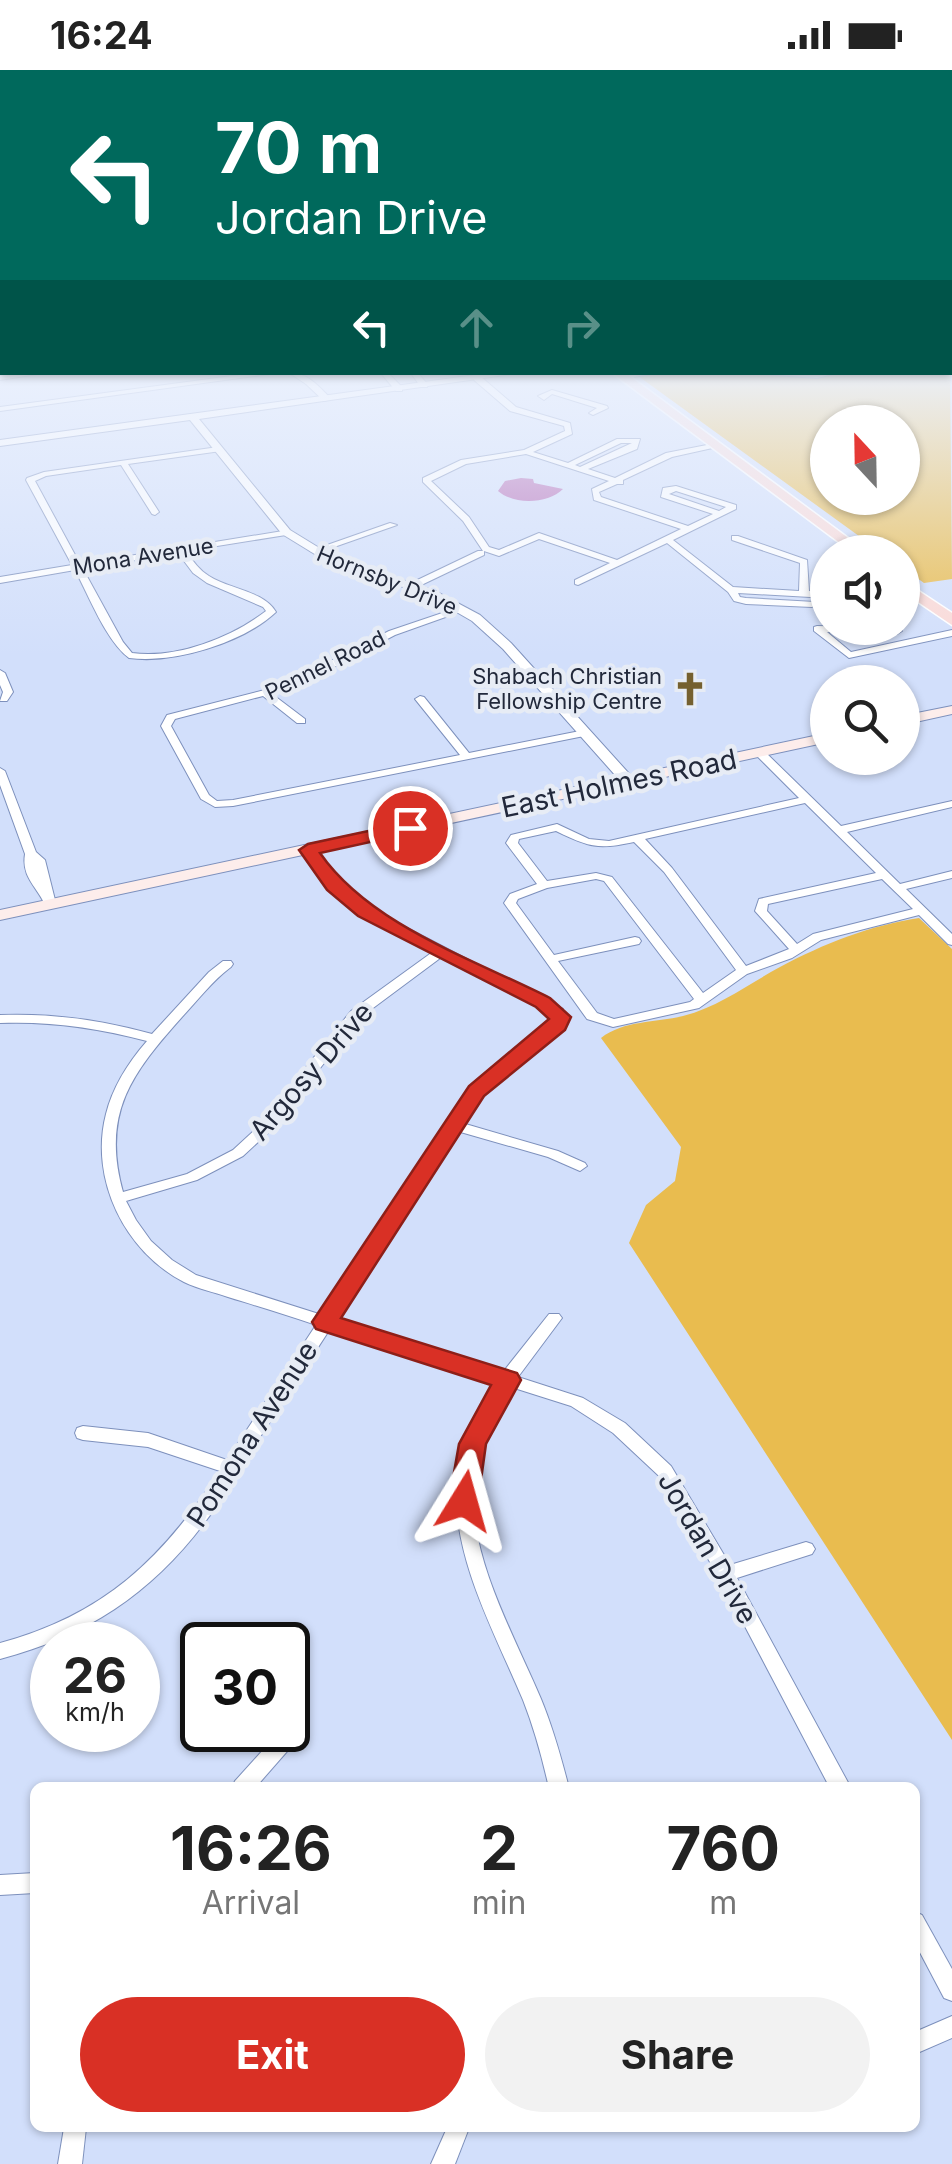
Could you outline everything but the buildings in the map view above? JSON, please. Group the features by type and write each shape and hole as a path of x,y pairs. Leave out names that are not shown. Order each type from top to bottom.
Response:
{"main road":[{"path":"736,461 837,535"},
{"path":"920,597 952,620"},
{"path":"920,717 952,710"},
{"name":"East Holmes Road","path":"0,915 48,898 308,850 810,741"}],"street":[{"path":"138,461 40,475 30,480 124,651 135,657 202,645 271,612 267,605 210,581 181,550"},
{"name":"Hornsby Drive","path":"228,461 286,532 314,552 412,586 463,609 495,634 628,781"},
{"path":"472,461 426,480 466,519 486,549 500,553 532,538 548,537 618,563"},
{"path":"557,461 620,481 661,461"},
{"path":"568,464 575,461"},
{"path":"582,469 602,461"},
{"path":"671,461 594,491 596,498 688,529"},
{"path":"122,463 155,512"},
{"path":"578,582 667,540 688,529 720,514 734,507 676,488 662,493 720,514"},
{"path":"314,552 393,525"},
{"name":"Mona Avenue","path":"0,580 286,532"},
{"path":"734,538 804,562 804,594"},
{"path":"667,540 737,599 810,603"},
{"path":"412,586 481,552"},
{"path":"730,590 810,594"},
{"name":"Pennel Road","path":"463,609 392,633 301,682 267,695 181,713 166,720 202,793 216,804 466,756"},
{"path":"920,640 952,633"},
{"path":"837,645 848,654 895,645"},
{"path":"0,673 8,692 3,699"},
{"path":"267,695 301,721"},
{"path":"420,698 466,756 586,732"},
{"path":"759,752 952,940"},
{"path":"0,770 31,854 28,863 37,886 48,898"},
{"path":"544,885 512,843 515,836 558,827 596,844 808,800"},
{"path":"840,830 952,804"},
{"path":"636,838 668,870 742,971"},
{"path":"308,850 352,903 441,952"},
{"path":"897,888 952,874"},
{"path":"796,950 761,910 763,902 884,875"},
{"path":"702,1000 608,879 596,876 544,885 514,897 510,903 592,1016 606,1023 702,1000 742,971 796,950 824,934 921,911"},
{"path":"551,958 635,941"},
{"name":"Pomona Avenue","path":"0,1651 70,1626 134,1587 186,1535 476,1091 557,1026 560,1017 543,1003 441,952"},
{"name":"Argosy Drive","path":"119,1198 192,1177 248,1145 356,1014 441,952"},
{"name":"Jordan Drive","path":"228,964 156,1039 122,1087 109,1136 110,1163 119,1198 136,1236 170,1268 200,1283 577,1402 636,1441 665,1471 726,1574 838,1782"},
{"path":"0,1019 50,1016 108,1025 156,1039"},
{"path":"453,1125 553,1154 580,1166"},
{"path":"554,1318 507,1380 481,1424 469,1456 464,1490 466,1527 482,1577 548,1734 558,1782"},
{"path":"84,1433 148,1440 231,1468"},
{"path":"726,1574 806,1549"},
{"path":"247,1782 274,1752"},
{"path":"0,1885 30,1883"},
{"path":"920,1931 952,1990"},
{"path":"920,2041 952,2026"},
{"path":"70,2164 74,2132"},
{"path":"443,2164 456,2132"}],"shaded area":[{"path":"755,461 810,461 810,501"},
{"path":"920,461 951,461 952,579 920,580 920,535 858,535 830,515 920,515"},
{"path":"521,478 563,489 549,498 531,501 513,499 498,491 505,481"},
{"path":"919,918 952,949 952,1740 629,1243 646,1205 675,1181 681,1147 601,1038 630,1025 696,1012 830,943"}],"place":[{"name":"Shabach Christian Fellowship Centre","path":"690,689"}],"route":[{"path":"410,828 308,850 334,886 374,918 543,1003 560,1017 557,1026 476,1091 325,1322 507,1380 472,1444 464,1501"}]}
